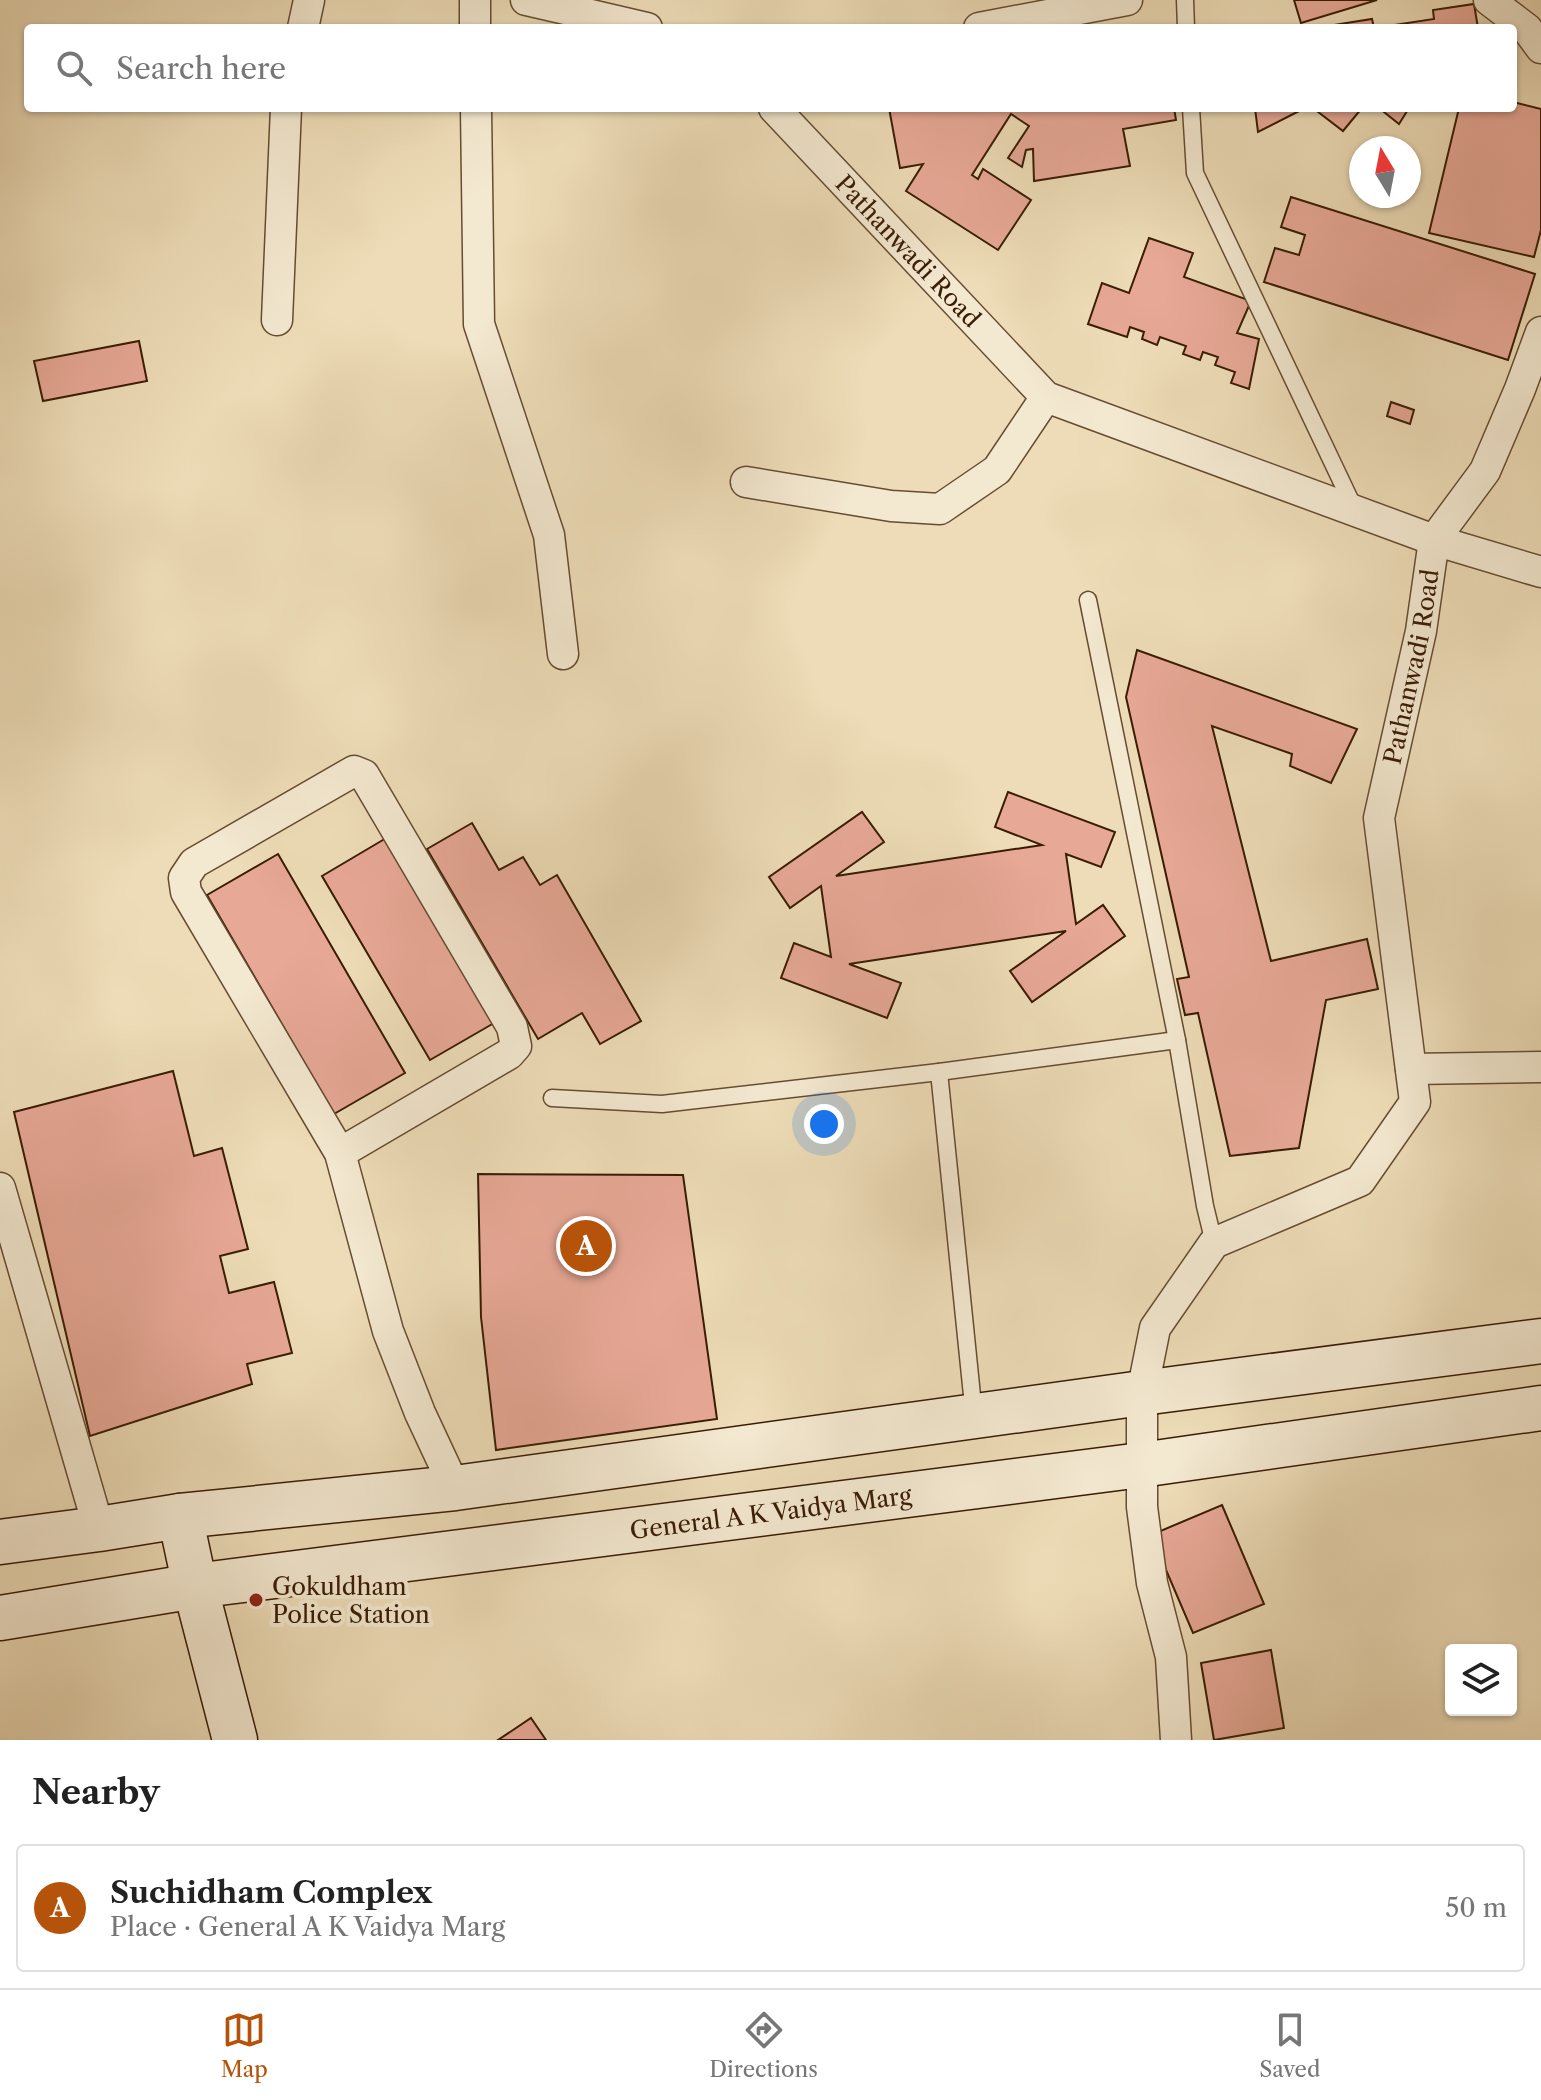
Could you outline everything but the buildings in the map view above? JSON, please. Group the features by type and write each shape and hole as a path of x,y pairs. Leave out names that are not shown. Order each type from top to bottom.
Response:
{"main road":[{"path":"0,1542 180,1516 455,1488 1541,1341"},
{"name":"General A K Vaidya Marg","path":"0,1618 195,1586 1141,1465 1541,1408"},
{"path":"180,1516 235,1740"}],"street":[{"path":"304,24 309,0"},
{"path":"475,0 475,24"},
{"path":"526,0 630,24"},
{"path":"1000,24 1127,0"},
{"path":"1489,0 1527,29 1541,48"},
{"path":"277,320 286,112"},
{"path":"476,112 479,324 549,535 563,654"},
{"name":"Pathanwadi Road","path":"778,112 1046,397 1434,540 1421,631 1379,818 1415,1102 1360,1181 1214,1243"},
{"path":"1541,332 1485,471 1434,540 1541,572"},
{"path":"746,482 891,506 940,509 997,470 1046,397"},
{"path":"340,1153 509,1054 516,1046 512,1027 364,775 354,771 194,863 184,878 186,892 340,1153 388,1331 420,1413 455,1488"},
{"path":"1411,1069 1541,1067"},
{"path":"0,1188 99,1529"},
{"path":"1176,1740 1171,1657 1152,1583 1142,1507 1142,1393 1155,1328 1214,1243"}],"lane":[{"path":"1185,0 1186,24"},
{"path":"1191,112 1195,173 1355,511"},
{"path":"1088,600 1177,1040 1214,1243"},
{"path":"552,1098 662,1104 939,1072 1177,1040"},
{"path":"939,1072 974,1416"}],"place":[{"name":"Suchidham Complex","path":"586,1246"},
{"name":"Gokuldham Police Station","path":"256,1600"}]}
